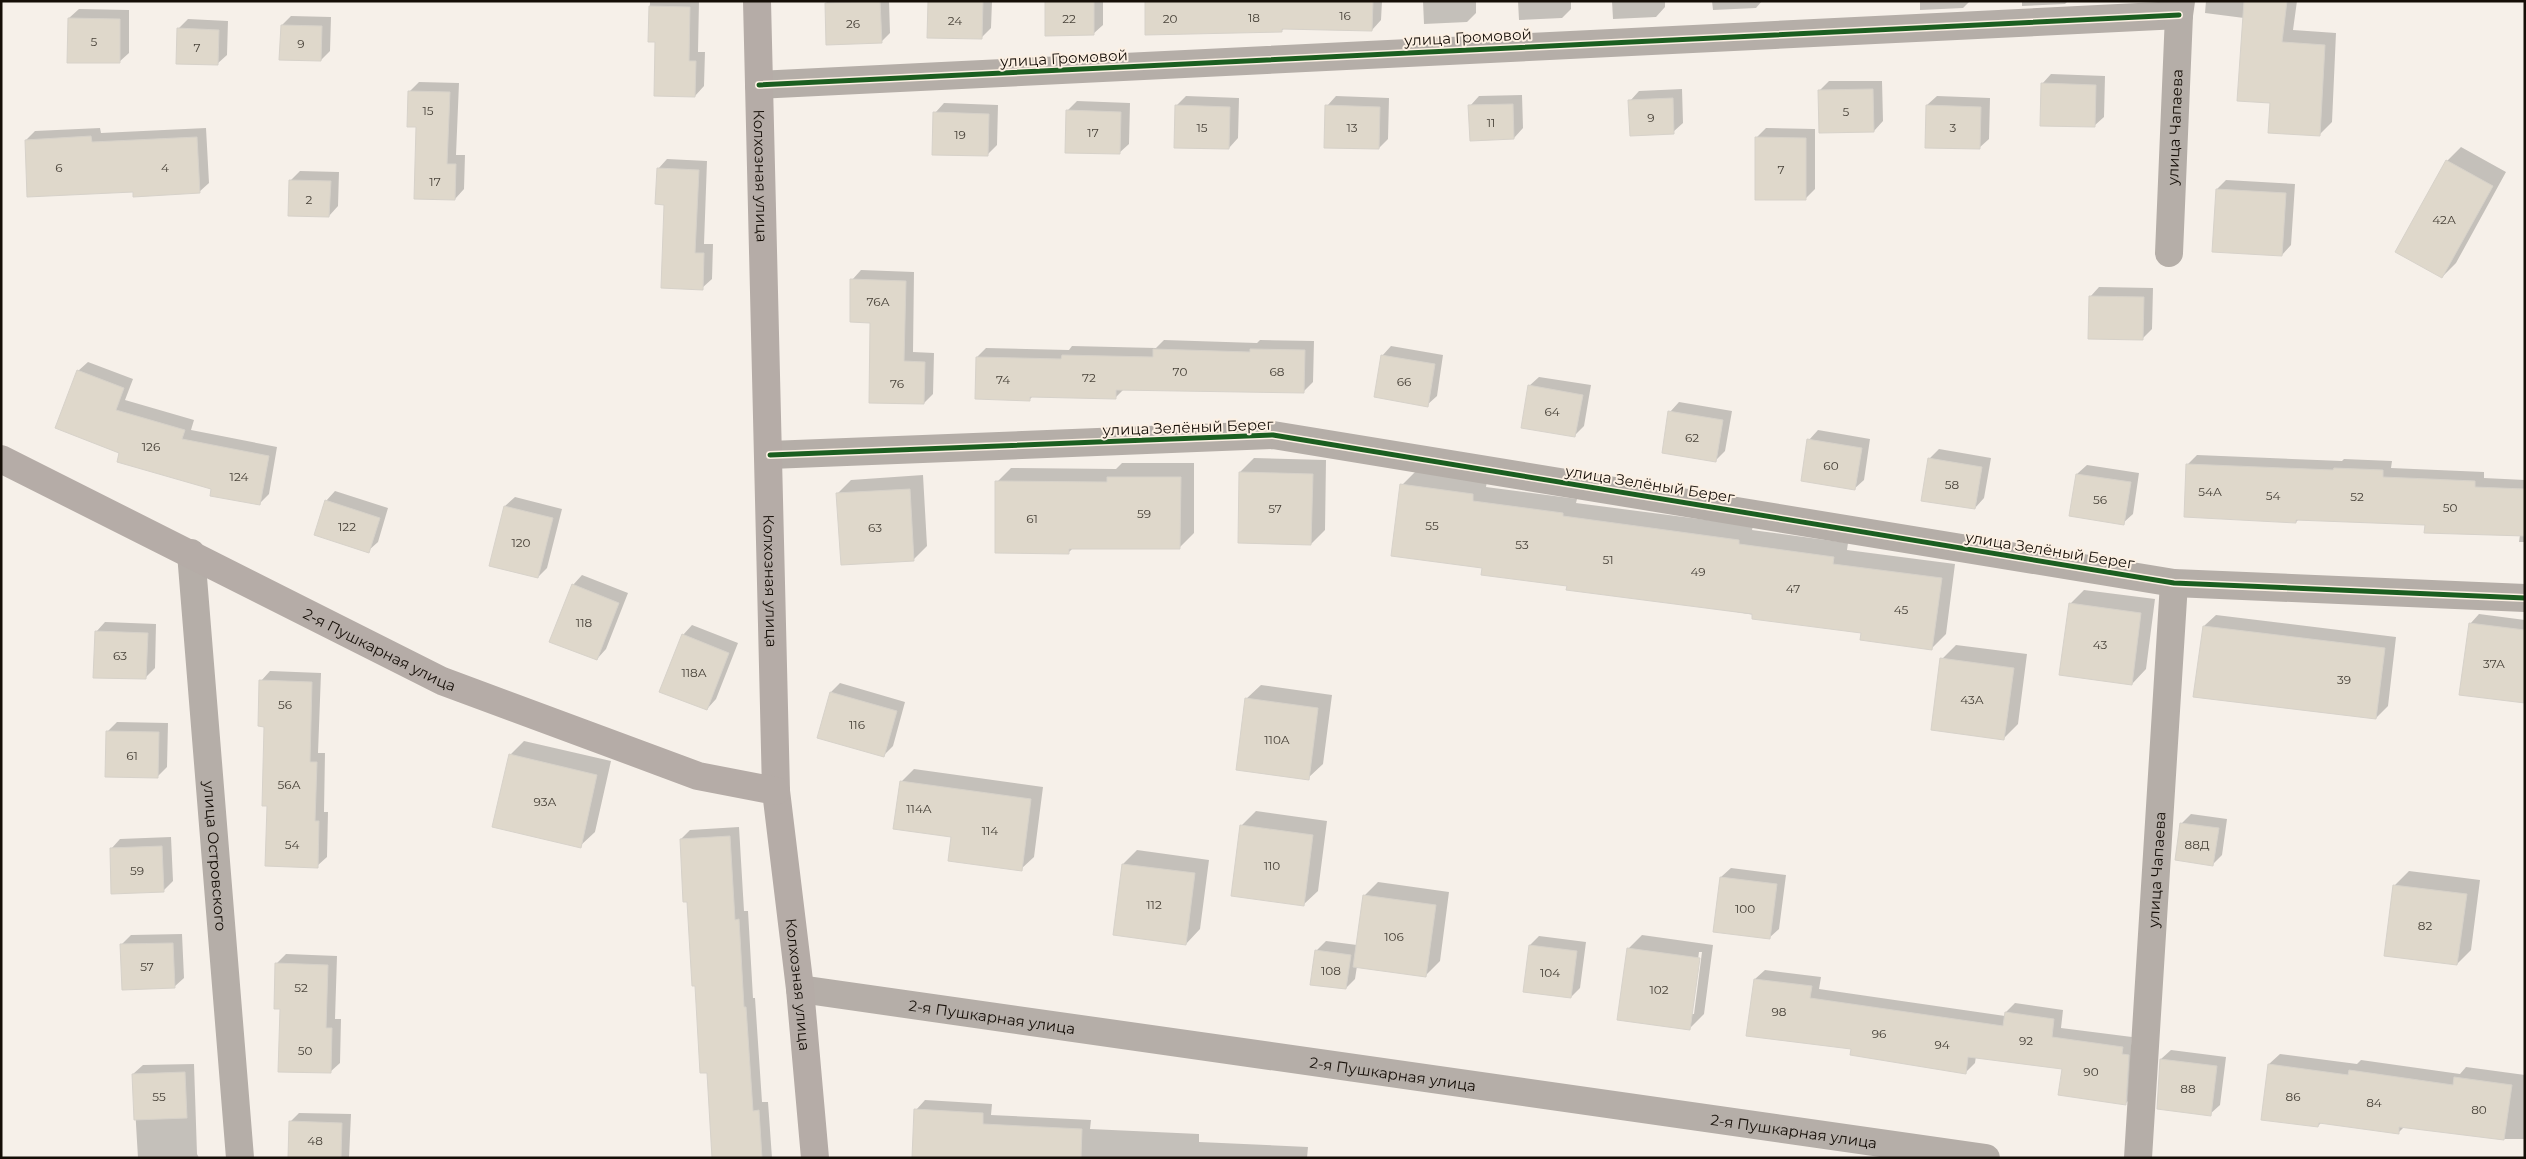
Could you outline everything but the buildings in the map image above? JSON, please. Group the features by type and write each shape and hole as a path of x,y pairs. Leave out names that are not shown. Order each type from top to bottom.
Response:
{"main road":[{"name":"Колхозная улица","path":"757,1 770,455 776,791 800,989 815,1158"},
{"name":"2-я Пушкарная улица","path":"1,459 442,681 698,776 776,791"}],"street":[{"name":"улица Громовой","path":"759,85 2180,8"},
{"name":"улица Чапаева","path":"2169,253 2180,8"},
{"name":"улица Зелёный Берег","path":"770,455 1273,435 2174,583 2525,598"},
{"name":"улица Островского","path":"191,553 240,1158"},
{"name":"улица Чапаева","path":"2138,1158 2174,583"},
{"name":"2-я Пушкарная улица","path":"800,989 1986,1158"}],"cycle path":[{"path":"759,85 2179,15"},
{"path":"770,455 1273,435 2174,583 2525,598"}]}
